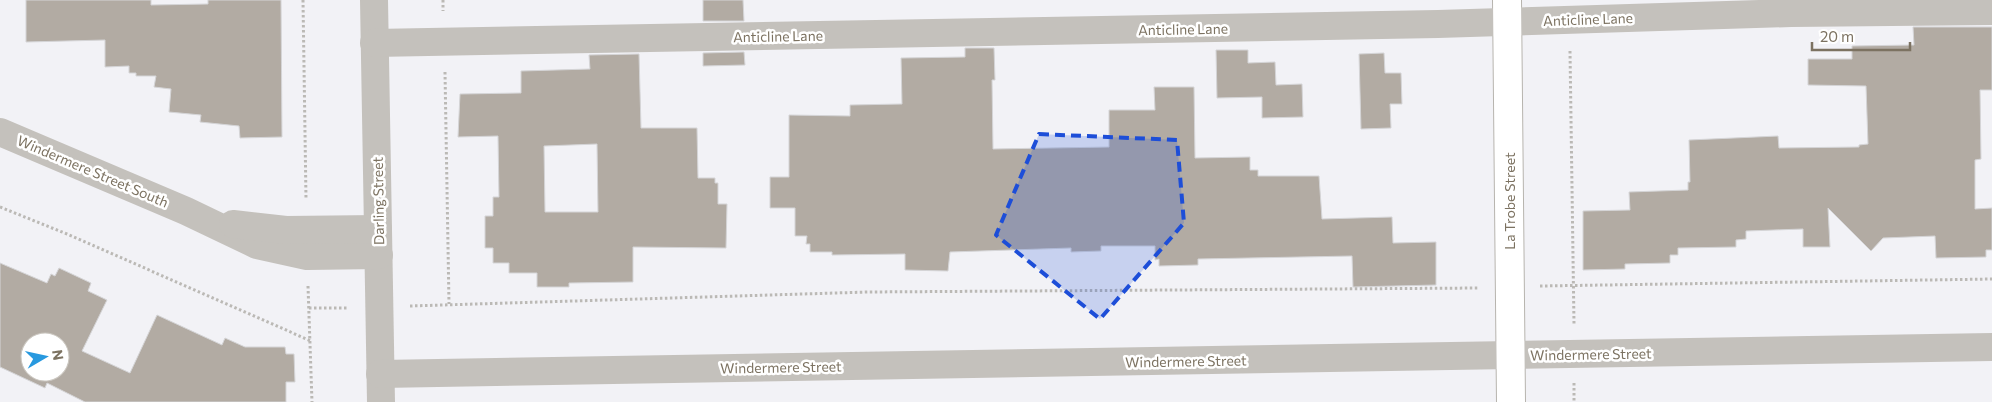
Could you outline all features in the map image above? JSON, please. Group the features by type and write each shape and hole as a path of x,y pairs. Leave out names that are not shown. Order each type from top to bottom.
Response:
{"main road":[{"name":"La Trobe Street","path":"1507,11 1511,402"}],"street":[{"name":"Darling Street","path":"374,0 380,402"},
{"name":"Anticline Lane","path":"374,43 1438,24 1507,11 1569,19 1790,6 1992,11"},
{"name":"Windermere Street South","path":"0,132 186,211 257,245 378,242"},
{"name":"Windermere Street","path":"380,374 1992,347"}],"path":[{"path":"303,0 312,402"},
{"path":"443,0 449,304 868,292 1510,287 1992,279"},
{"path":"1569,19 1574,354"},
{"path":"0,207 67,234 311,341"}],"highlighted area":[{"path":"1039,134 1177,140 1184,223 1100,319 996,235"}],"building":[{"path":"26,0 151,0 151,5 208,4 208,0 281,0 282,137 240,138 239,126 200,122 201,115 169,112 171,89 154,87 156,76 136,76 136,73 129,73 129,66 105,67 105,40 26,42"},
{"path":"703,0 743,0 744,21 703,21"},
{"path":"1913,27 1992,27 1992,90 1980,90 1981,159 1975,160 1975,209 1992,208 1992,250 1986,250 1986,257 1936,258 1935,236 1883,238 1871,251 1828,208 1830,247 1803,247 1803,229 1746,231 1746,239 1736,240 1736,247 1678,248 1678,255 1670,255 1670,263 1625,264 1625,269 1583,270 1583,211 1630,210 1629,192 1688,190 1688,182 1690,182 1689,140 1778,136 1779,148 1859,147 1859,145 1868,144 1866,86 1808,85 1808,59 1852,59 1852,46 1914,45"},
{"path":"965,48 994,48 995,80 992,80 993,149 1109,147 1109,110 1155,110 1154,87 1194,87 1195,158 1250,157 1250,170 1258,170 1258,176 1319,176 1322,219 1392,217 1393,243 1436,242 1436,285 1353,287 1352,256 1198,259 1198,265 1159,266 1159,259 1155,260 1155,246 1101,246 1101,251 1071,252 1071,248 950,252 948,271 905,270 905,254 832,255 832,252 810,252 810,244 806,244 807,236 795,236 795,208 770,208 770,177 789,177 789,115 850,116 850,105 902,104 901,58 965,57"},
{"path":"1216,50 1248,50 1248,63 1275,62 1276,85 1302,84 1303,117 1262,118 1262,97 1217,98"},
{"path":"744,52 745,65 703,66 703,53"},
{"path":"1384,53 1385,73 1401,73 1402,104 1390,104 1391,128 1361,129 1359,54"},
{"path":"639,54 641,128 697,128 698,178 715,178 715,183 718,183 718,204 727,204 726,248 633,247 633,282 569,283 569,287 537,287 537,273 509,273 509,263 493,263 493,248 485,248 485,216 493,216 493,197 499,197 498,136 458,137 460,94 521,93 521,71 590,69 589,55","holes":["597,144 598,212 545,212 544,146"]},
{"path":"0,263 47,283 51,274 55,276 59,268 91,283 88,291 107,300 82,351 130,373 157,315 222,345 225,338 245,347 285,347 286,354 294,354 295,382 286,382 286,402 85,402 47,383 45,388 32,382 70,382 70,332 20,332 20,376 0,367"}]}
